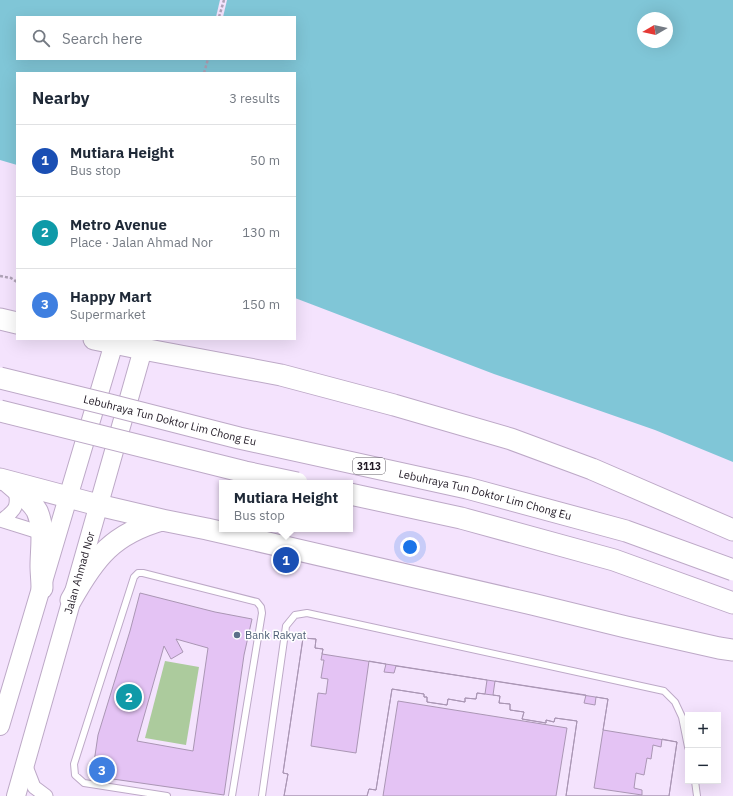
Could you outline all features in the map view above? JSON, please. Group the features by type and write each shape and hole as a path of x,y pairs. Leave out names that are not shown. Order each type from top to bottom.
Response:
{"highway":[{"path":"0,319 16,323"},
{"path":"99,340 281,375 394,405 511,439 592,469 733,530"},
{"name":"Lebuhraya Tun Doktor Lim Chong Eu","path":"0,378 239,438 467,488 626,531 733,570"},
{"path":"0,410 245,472 283,480"},
{"path":"7,482 98,505 219,532"},
{"path":"7,482 31,503 36,510 40,521 43,545 41,565 42,588"},
{"path":"353,495 461,518 614,560 733,603"},
{"path":"71,600 81,581 111,544 121,537 146,525 162,520"},
{"path":"220,532 626,627 733,650"}],"main road":[{"path":"0,726 4,699 42,588 114,343"},
{"name":"Jalan Ahmad Nor","path":"16,796 143,349"}],"street":[{"path":"1,520 10,514 17,503 7,482"},
{"path":"1,520 42,533"},
{"path":"25,764 34,787 46,796"}],"lane":[{"path":"167,796 143,794 84,783 75,775 74,764 134,577 138,573 257,602 261,607 262,613 232,796"},
{"path":"262,796 286,626 294,615 307,614 664,691 675,702 682,717 685,732"},
{"path":"695,784 697,796"}],"path":[{"path":"219,16 224,0"},
{"path":"204,72 208,60"},
{"path":"0,276 11,278 16,281"}],"green space":[{"path":"165,661 199,667 186,745 145,738"}],"water":[{"path":"0,0 733,0 733,462 655,430 494,374 296,298 296,72 16,72 16,165 0,160"}],"pier":[{"path":"220,0 227,0 223,16 216,16"}],"building":[{"path":"140,593 215,612 252,619 244,655 224,795 92,776 98,735","holes":["176,639 208,648 193,751 137,741 164,646 171,659 183,652"]},
{"path":"303,638 316,639 315,648 323,649 322,654 608,699 603,730 677,742 669,796 566,796 577,721 555,718 554,722 546,720 546,723 522,719 524,712 510,710 510,704 499,703 500,696 477,693 476,699 465,698 465,702 448,699 447,705 427,702 427,697 424,697 424,694 392,689 376,790 369,789 367,796 284,796 288,774 283,773"},
{"path":"303,638 316,639 315,648 323,649 321,660 324,660 321,678 328,679 326,694 318,693 311,746 356,753 369,661 386,664 384,672 394,673 396,666 487,680 485,694 477,693 476,699 465,698 465,702 448,699 447,705 427,702 427,697 424,697 424,694 392,689 376,790 369,789 367,796 284,796 288,774 283,773"},
{"path":"495,681 586,695 584,703 595,705 596,697 608,699 594,788 642,795 642,790 634,788 636,773 644,775 647,758 651,759 653,745 661,747 662,739 677,742 669,796 566,796 577,721 555,718 554,722 546,720 546,723 522,719 524,712 510,710 510,704 499,703 500,696 493,695"},
{"path":"398,701 567,728 556,796 383,796"}],"place":[{"name":"Mutiara Height","path":"286,560"},
{"name":"Bank Rakyat","path":"237,635"},
{"name":"Metro Avenue","path":"129,697"},
{"name":"Happy Mart","path":"102,770"}]}
